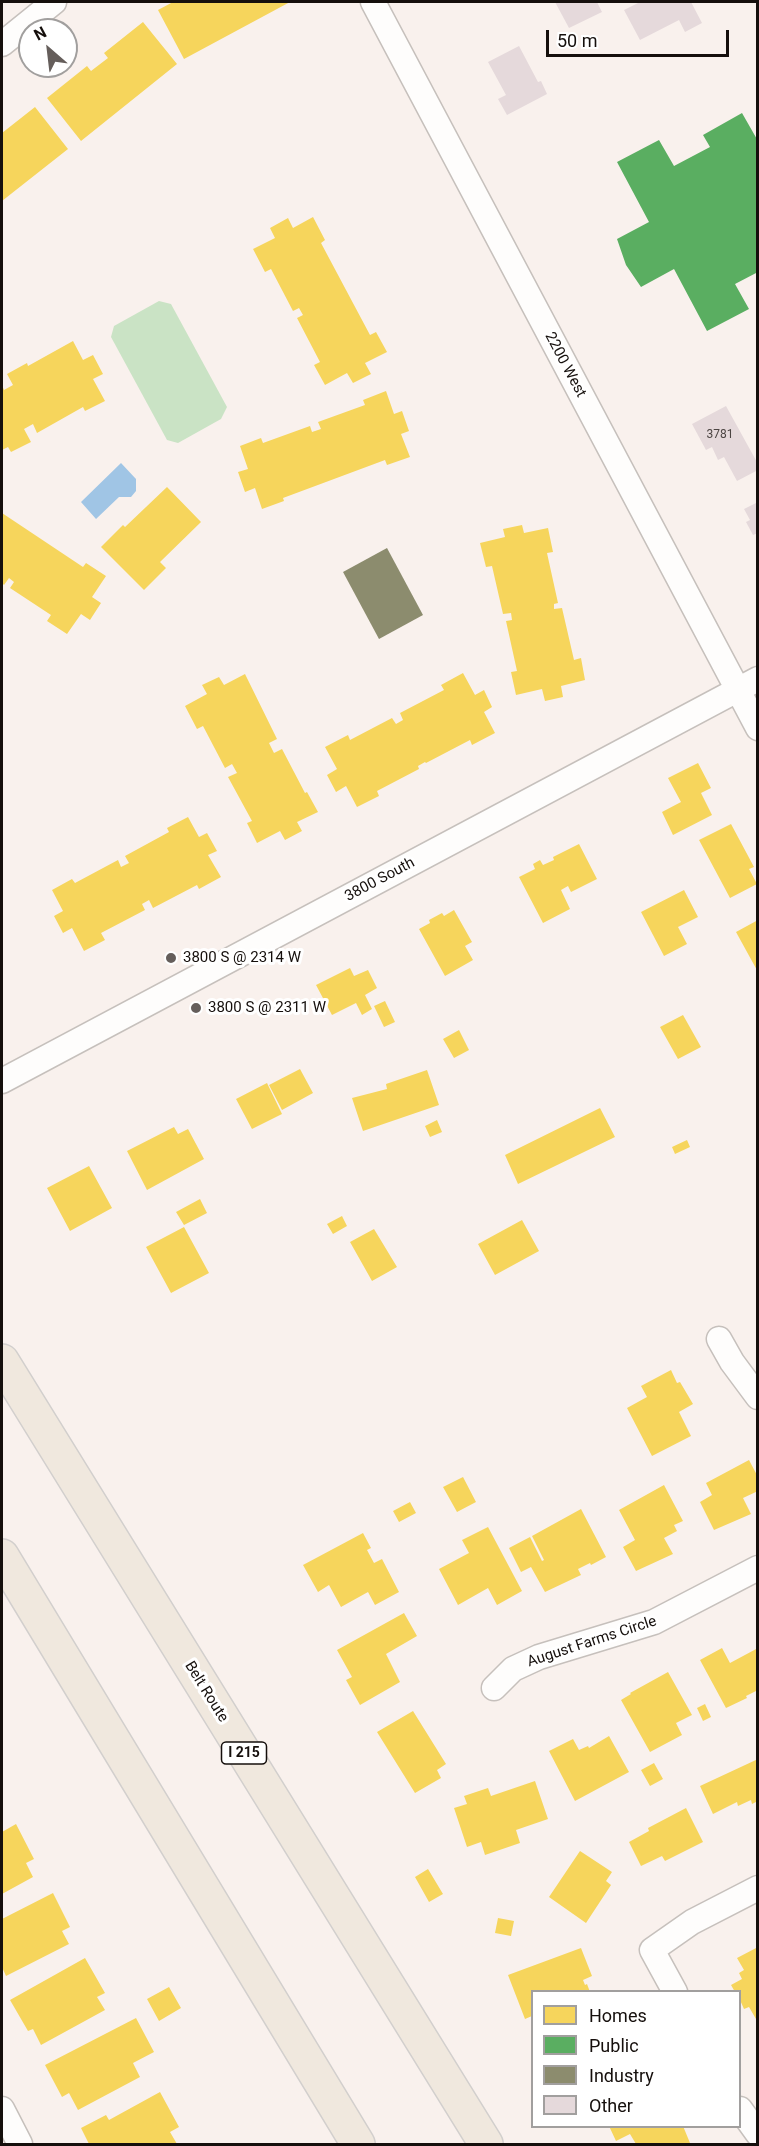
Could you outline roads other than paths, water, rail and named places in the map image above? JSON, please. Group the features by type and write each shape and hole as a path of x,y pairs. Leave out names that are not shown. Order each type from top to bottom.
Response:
{"highway":[{"name":"Belt Route","path":"2,1361 486,2145"},
{"path":"2,1556 358,2145"}],"street":[{"path":"2,44 54,2"},
{"name":"2200 West","path":"373,2 747,684 758,728"},
{"name":"3800 South","path":"2,1081 747,684"},
{"path":"719,1339 732,1362 758,1397"},
{"name":"August Farms Circle","path":"494,1688 513,1669 538,1657 654,1622 758,1568"},
{"path":"674,1990 652,1950 692,1922 758,1888"},
{"path":"2,2109 20,2145"},
{"path":"741,2110 758,2134"}],"water":[{"path":"121,463 136,479 136,491 131,497 119,497 96,519 81,502"}],"place":[{"name":"3800 S @ 2314 W","path":"171,958"},
{"name":"3800 S @ 2311 W","path":"196,1008"}]}
